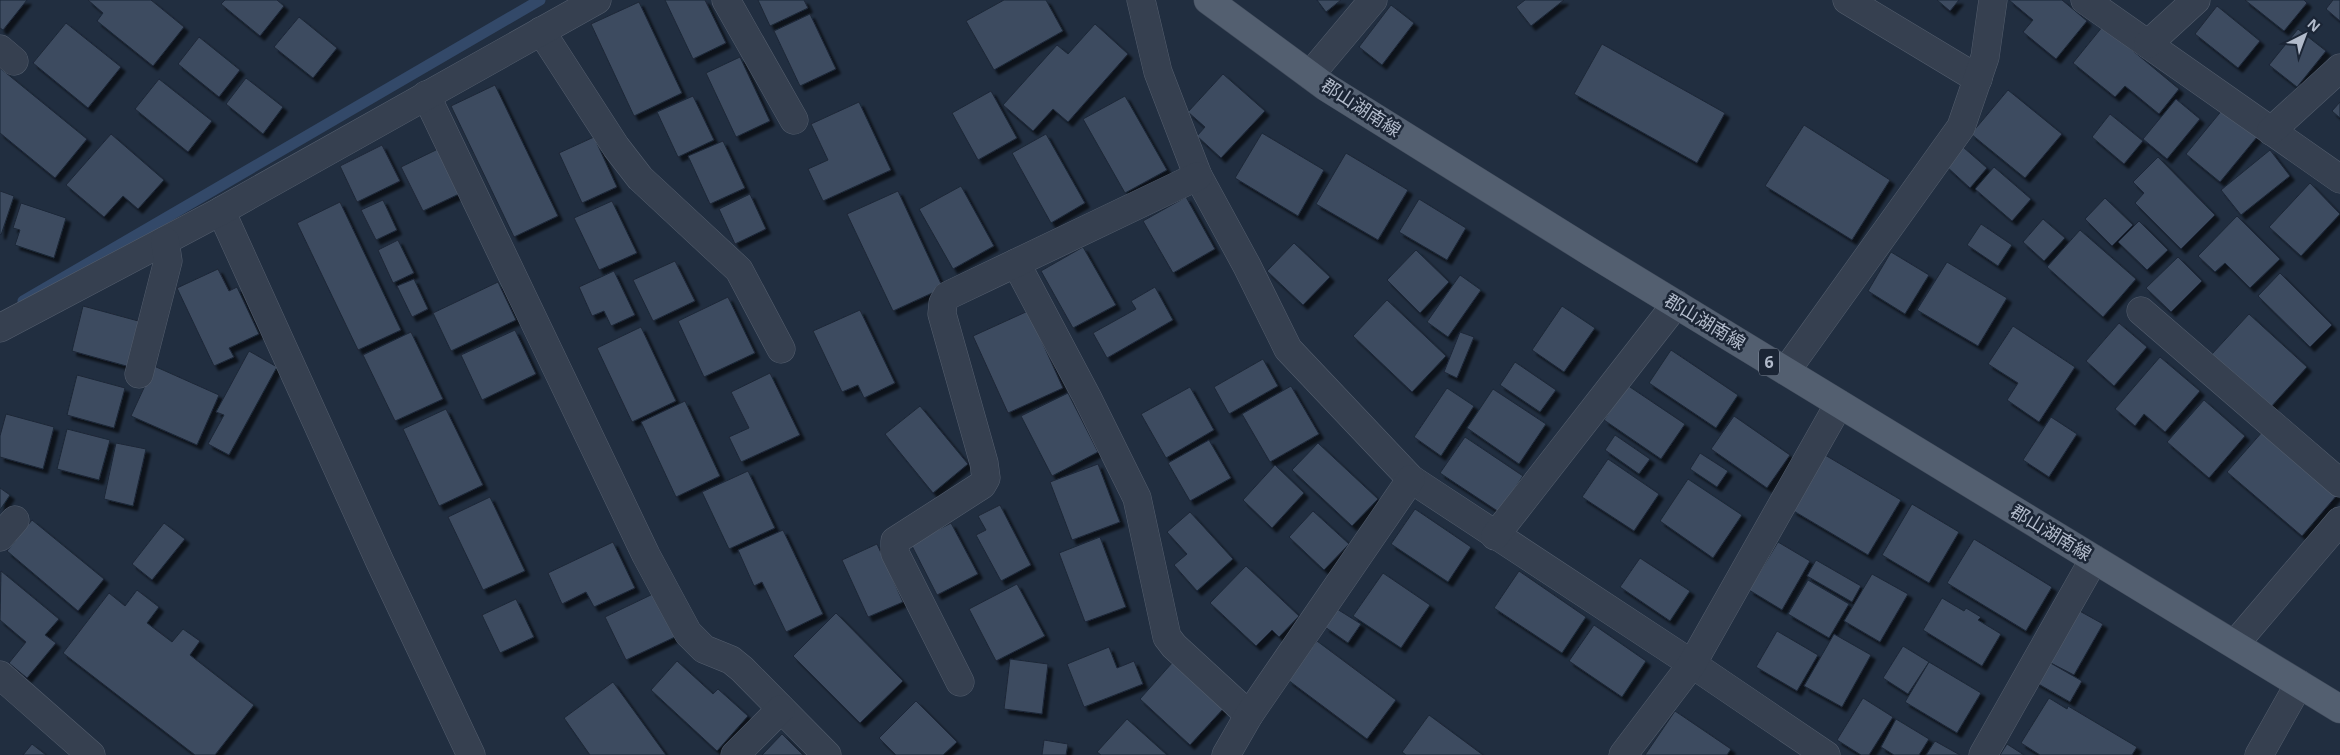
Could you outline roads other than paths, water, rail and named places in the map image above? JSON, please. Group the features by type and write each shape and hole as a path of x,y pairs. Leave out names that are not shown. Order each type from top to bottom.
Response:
{"main road":[{"name":"郡山湖南線","path":"1208,0 1335,92 1676,304 2340,709"}],"street":[{"path":"0,328 221,211 597,0"},
{"path":"726,0 794,120"},
{"path":"1141,0 1158,72 1198,176 1248,266 1288,349 1411,479 1692,664 1826,755"},
{"path":"1310,74 1373,0"},
{"path":"1847,0 1978,79"},
{"path":"1786,371 1961,127 1985,57 1992,0"},
{"path":"2085,0 2340,179"},
{"path":"2148,44 2196,0"},
{"path":"541,31 616,147 640,178 739,270 781,349"},
{"path":"2271,131 2340,68"},
{"path":"426,95 646,556 688,633 704,649 731,660 827,755"},
{"path":"960,682 895,553 894,541 982,485 986,478 984,463 942,314 942,303 947,296 1198,176"},
{"path":"221,211 380,562 471,755"},
{"path":"139,374 168,262 165,241"},
{"path":"1016,263 1087,397 1137,498 1167,637 1174,646 1249,716"},
{"path":"1495,536 1676,304"},
{"path":"2141,311 2340,484"},
{"path":"1623,755 1692,664 1839,404"},
{"path":"1228,754 1249,716 1411,479"},
{"path":"2235,644 2340,521"},
{"path":"1983,755 2094,559"},
{"path":"0,675 91,755"},
{"path":"2259,755 2299,684"},
{"path":"735,755 781,709"}],"waterway":[{"path":"23,301 540,0"}]}
